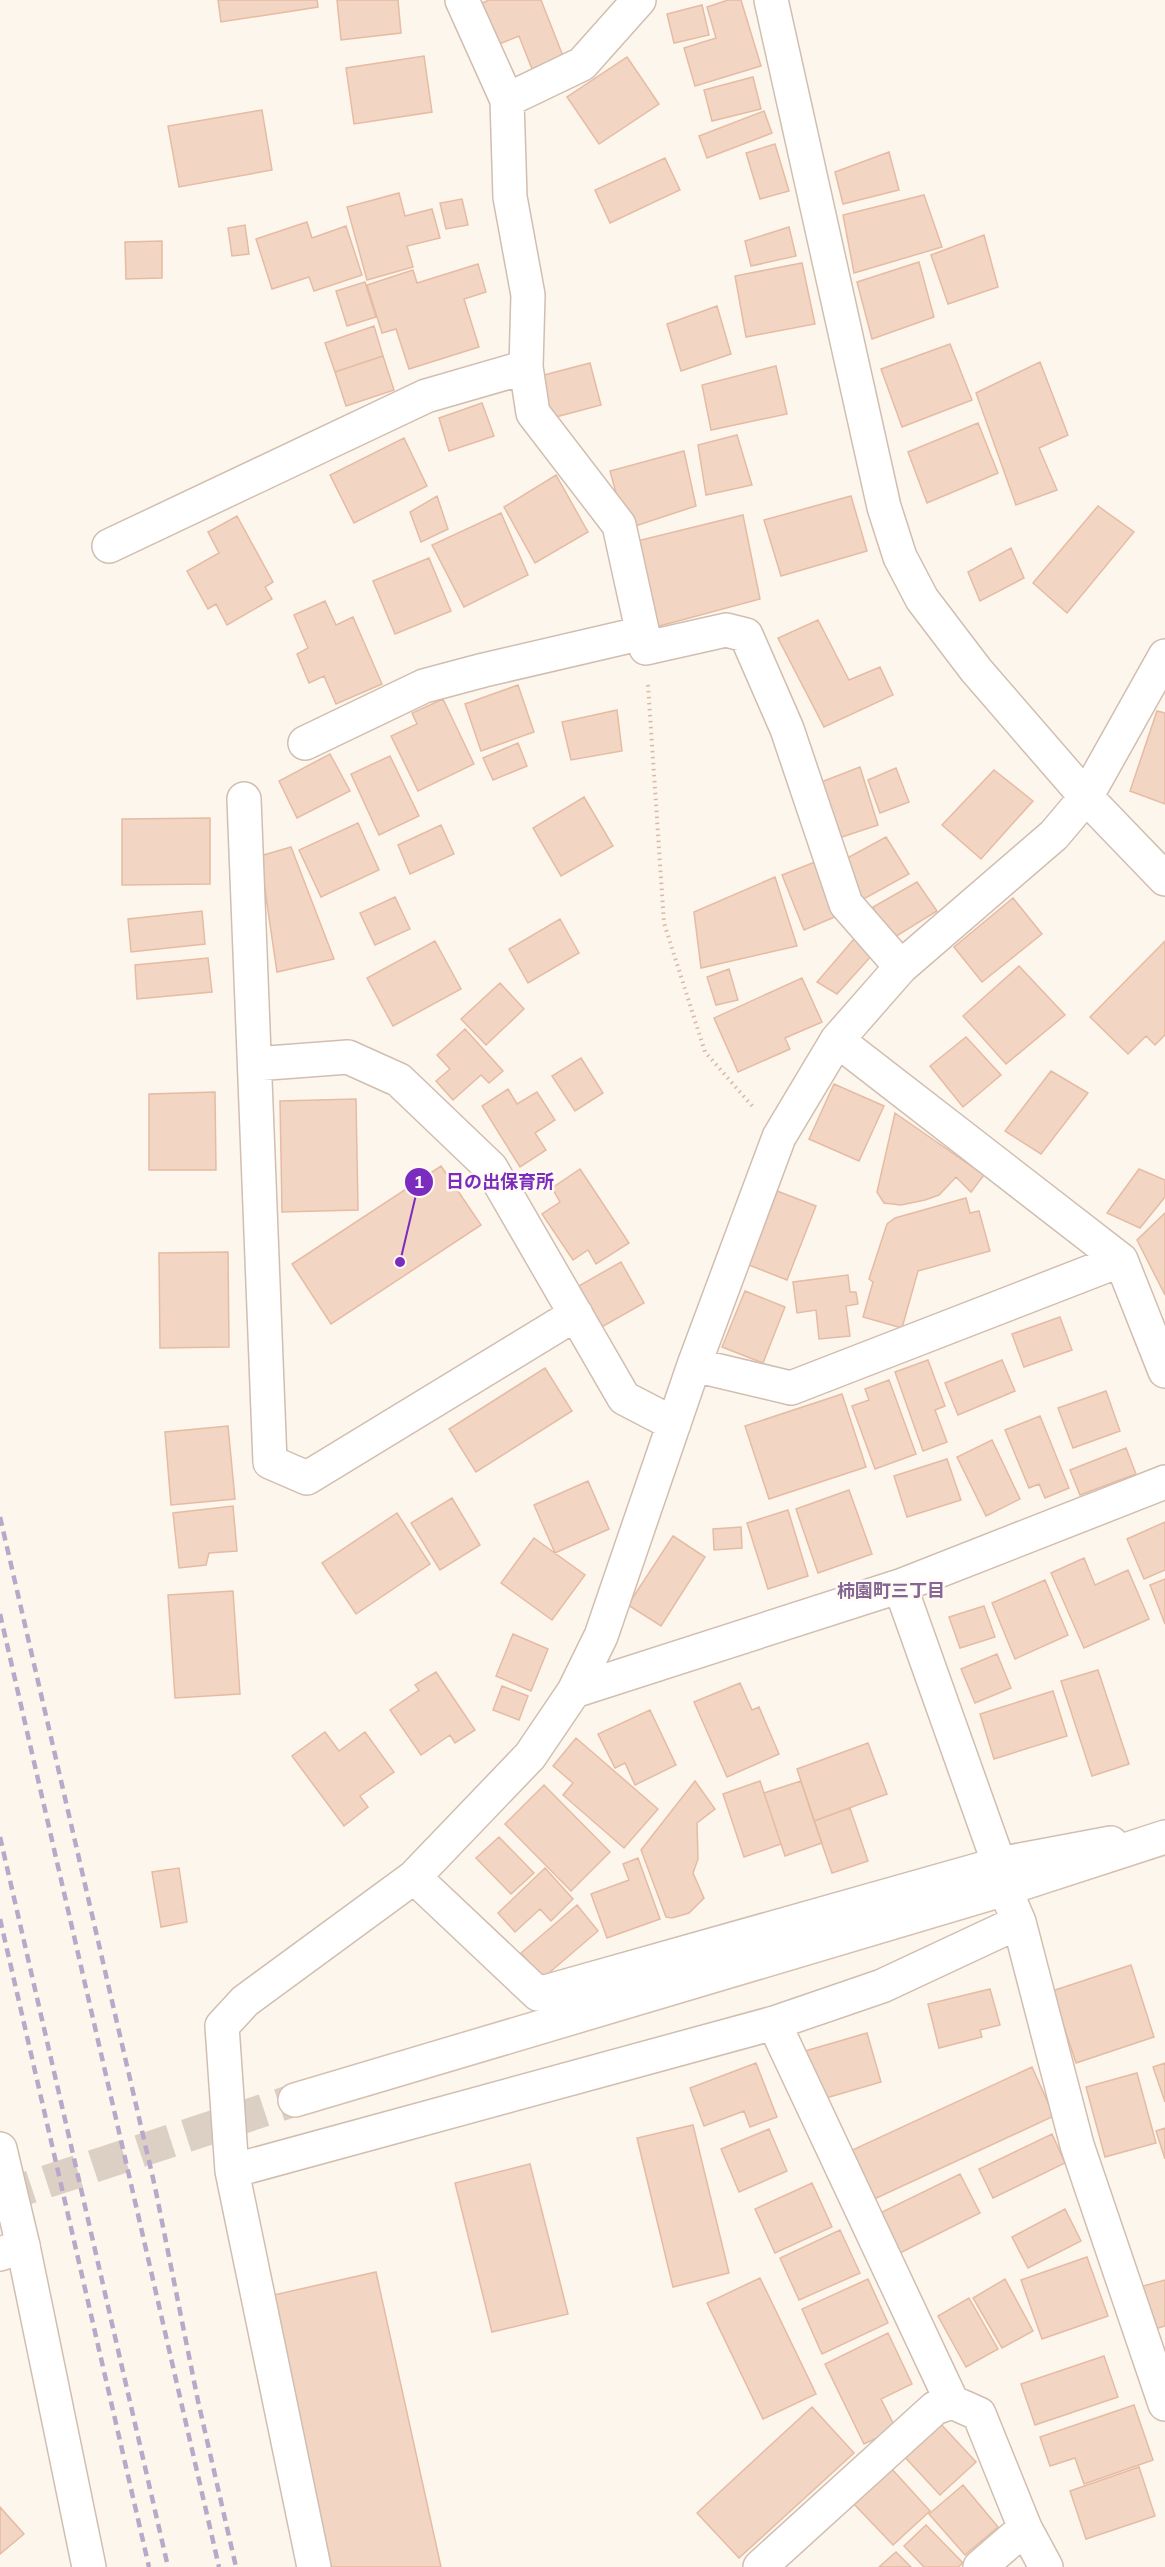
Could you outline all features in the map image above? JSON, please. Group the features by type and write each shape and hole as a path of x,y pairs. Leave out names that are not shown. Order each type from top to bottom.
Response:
{"street":[{"path":"462,0 507,100 510,198 528,296 526,367 533,413 619,525 644,640"},
{"path":"507,100 582,64 639,0"},
{"path":"771,0 882,495 900,557 922,599 976,670 1086,797 1165,879"},
{"path":"109,546 426,396 526,367"},
{"path":"305,742 424,687 484,670 644,640 726,630 746,635 787,729 846,904 901,967"},
{"path":"314,2567 232,2171 222,2026 245,2001 414,1877 530,1756 574,1691 601,1636 694,1365 778,1137 837,1040 901,967 1054,835 1086,797 1165,656"},
{"path":"244,799 270,1462 307,1478 576,1314"},
{"path":"837,1040 1121,1260 1165,1371"},
{"path":"255,1064 348,1057 399,1080 491,1168 624,1398 674,1424"},
{"path":"694,1365 791,1388 1121,1260"},
{"path":"574,1691 900,1586 1165,1482"},
{"path":"900,1586 1019,1922 1077,2145 1165,2404"},
{"path":"414,1877 538,1994 1165,1835"},
{"path":"295,2100 1002,1876"},
{"path":"232,2171 774,2023 882,1986 1019,1922"},
{"path":"774,2023 952,2402 979,2414 1025,2528 1046,2567"},
{"path":"0,2149 11,2250 89,2567"},
{"path":"760,2567 935,2408 952,2402"},
{"path":"980,2567 1025,2528"}],"path":[{"path":"644,640 664,923 705,1052 778,1137"}],"building":[{"path":"218,0 317,0 318,7 221,22"},
{"path":"337,0 398,0 401,33 341,40"},
{"path":"489,0 541,0 563,56 532,69 519,36 492,47 475,6"},
{"path":"728,0 741,0 761,66 695,86 684,48 716,38 707,7"},
{"path":"702,5 709,35 674,43 667,14"},
{"path":"424,56 432,112 354,124 346,68"},
{"path":"627,57 659,104 599,144 567,97"},
{"path":"753,77 761,109 712,121 704,90"},
{"path":"262,110 272,170 179,187 168,126"},
{"path":"764,111 772,133 707,158 699,136"},
{"path":"775,144 789,191 760,199 746,153"},
{"path":"889,152 899,190 843,204 835,172"},
{"path":"665,158 680,190 610,223 595,190"},
{"path":"399,193 405,216 432,209 440,238 407,246 413,267 367,280 347,207"},
{"path":"924,195 942,247 854,273 843,215"},
{"path":"462,199 468,225 446,229 440,203"},
{"path":"307,222 312,238 346,226 362,275 314,291 309,277 272,289 256,239"},
{"path":"245,225 249,254 232,256 228,228"},
{"path":"789,227 796,256 751,266 745,241"},
{"path":"984,235 998,287 948,304 931,255"},
{"path":"162,241 162,278 126,279 125,242"},
{"path":"919,262 934,317 872,339 857,282"},
{"path":"802,263 815,324 746,337 735,276"},
{"path":"478,264 486,292 464,299 479,347 409,369 396,329 382,333 367,285 413,270 417,283"},
{"path":"365,282 376,317 347,326 336,291"},
{"path":"717,306 731,354 681,371 667,324"},
{"path":"374,326 383,356 335,372 325,343"},
{"path":"950,344 972,400 902,427 881,369"},
{"path":"383,356 394,390 346,406 335,372"},
{"path":"1040,362 1068,435 1039,448 1057,490 1016,505 976,393"},
{"path":"590,363 601,405 552,418 540,376"},
{"path":"776,366 787,414 711,430 702,385"},
{"path":"482,403 494,436 449,451 439,418"},
{"path":"978,423 998,473 927,503 908,452"},
{"path":"737,435 752,485 706,495 698,445"},
{"path":"404,438 427,486 354,523 330,475"},
{"path":"684,451 696,506 626,529 610,471"},
{"path":"556,475 588,532 535,563 504,507"},
{"path":"437,496 448,529 421,542 410,512"},
{"path":"851,496 867,551 781,576 764,520"},
{"path":"1098,506 1134,532 1067,613 1033,583"},
{"path":"501,513 528,575 464,607 432,545"},
{"path":"743,515 760,599 652,628 633,542"},
{"path":"237,516 273,582 265,587 272,599 227,625 216,604 208,609 187,571 219,553 208,532"},
{"path":"1011,548 1024,578 980,601 968,572"},
{"path":"429,558 451,611 395,634 373,581"},
{"path":"325,601 336,625 353,617 382,684 336,704 324,676 309,683 297,654 308,648 294,615"},
{"path":"818,620 849,680 880,667 893,695 824,727 778,638"},
{"path":"518,685 534,732 481,751 465,704"},
{"path":"443,699 474,764 418,791 391,736 417,724 412,713"},
{"path":"617,710 622,751 571,760 562,722"},
{"path":"1157,711 1165,713 1165,804 1130,791"},
{"path":"518,743 527,766 493,780 483,758"},
{"path":"330,754 350,791 297,818 279,781"},
{"path":"390,756 419,816 379,835 351,774"},
{"path":"860,767 878,825 833,840 816,784"},
{"path":"896,768 909,802 880,813 868,780"},
{"path":"994,770 1033,801 981,859 942,825"},
{"path":"584,797 613,846 561,876 533,828"},
{"path":"210,818 210,884 122,885 122,819"},
{"path":"358,823 379,870 321,897 299,850"},
{"path":"441,825 454,854 410,874 398,845"},
{"path":"886,837 909,874 860,901 838,863"},
{"path":"291,847 334,959 277,972 260,856"},
{"path":"815,862 837,916 804,930 782,875"},
{"path":"775,877 797,946 701,968 694,912"},
{"path":"917,882 937,911 890,940 873,907"},
{"path":"395,897 410,929 375,945 360,913"},
{"path":"1013,898 1042,934 982,982 954,947"},
{"path":"202,911 205,944 131,952 128,919"},
{"path":"560,919 579,953 528,983 509,949"},
{"path":"854,939 874,953 837,994 817,982"},
{"path":"435,941 461,989 393,1026 367,978"},
{"path":"1165,941 1165,1035 1155,1045 1146,1036 1128,1054 1090,1017"},
{"path":"208,958 212,992 137,999 135,965"},
{"path":"1019,966 1065,1015 1006,1064 963,1016"},
{"path":"729,969 738,1000 716,1005 707,977"},
{"path":"802,978 822,1022 785,1038 790,1049 738,1072 714,1018"},
{"path":"500,983 524,1009 486,1045 461,1019"},
{"path":"465,1029 503,1071 489,1083 481,1075 453,1100 436,1081 450,1069 437,1055"},
{"path":"966,1037 1001,1075 963,1107 930,1066"},
{"path":"581,1058 603,1093 575,1111 552,1076"},
{"path":"1051,1071 1088,1093 1041,1154 1005,1131"},
{"path":"834,1084 884,1106 859,1161 809,1139"},
{"path":"508,1089 517,1104 537,1092 555,1120 535,1133 546,1150 520,1167 482,1106"},
{"path":"215,1092 216,1170 149,1170 149,1094"},
{"path":"356,1099 358,1210 282,1212 280,1101"},
{"path":"895,1113 984,1175 971,1192 956,1177 939,1195 901,1205 884,1203 877,1192"},
{"path":"441,1166 481,1225 331,1324 292,1264"},
{"path":"580,1169 629,1243 596,1264 588,1250 573,1260 542,1214 560,1202 552,1188"},
{"path":"1139,1169 1165,1180 1165,1197 1140,1228 1107,1213"},
{"path":"777,1191 816,1206 787,1280 749,1265"},
{"path":"966,1198 970,1213 979,1211 990,1251 918,1271 902,1328 863,1317 873,1282 869,1279 887,1224 895,1218"},
{"path":"1165,1213 1165,1295 1137,1240"},
{"path":"228,1252 229,1347 160,1348 159,1253"},
{"path":"621,1262 644,1303 600,1328 577,1287"},
{"path":"848,1275 850,1292 856,1292 858,1304 846,1306 850,1336 819,1339 816,1310 797,1313 793,1282"},
{"path":"745,1291 785,1307 763,1363 722,1347"},
{"path":"1060,1317 1072,1350 1024,1367 1012,1334"},
{"path":"928,1360 945,1406 935,1410 947,1442 923,1451 895,1372"},
{"path":"1002,1360 1015,1391 958,1415 945,1383"},
{"path":"545,1368 572,1411 476,1472 449,1429"},
{"path":"889,1380 916,1454 875,1469 852,1406 869,1400 865,1389"},
{"path":"1106,1391 1120,1431 1073,1448 1058,1408"},
{"path":"842,1394 866,1467 769,1499 745,1426"},
{"path":"1040,1416 1069,1488 1045,1498 1039,1484 1029,1488 1005,1430"},
{"path":"228,1426 235,1499 171,1505 165,1432"},
{"path":"992,1440 1020,1499 986,1516 957,1457"},
{"path":"1126,1448 1136,1474 1080,1495 1070,1470"},
{"path":"947,1459 961,1500 907,1517 894,1476"},
{"path":"588,1481 609,1529 555,1553 534,1505"},
{"path":"849,1490 872,1554 818,1573 796,1509"},
{"path":"452,1498 480,1545 440,1570 411,1523"},
{"path":"233,1506 237,1551 209,1553 206,1565 179,1568 173,1513"},
{"path":"788,1510 808,1576 768,1589 747,1523"},
{"path":"397,1513 430,1564 356,1614 322,1563"},
{"path":"1165,1522 1165,1570 1144,1579 1127,1539"},
{"path":"741,1527 742,1548 714,1550 713,1529"},
{"path":"673,1536 705,1557 661,1626 628,1605"},
{"path":"534,1538 585,1575 552,1620 501,1583"},
{"path":"1084,1558 1095,1585 1128,1570 1149,1619 1084,1648 1051,1573"},
{"path":"1165,1579 1165,1624 1150,1585"},
{"path":"1045,1580 1068,1635 1015,1659 992,1603"},
{"path":"233,1591 240,1694 175,1698 168,1595"},
{"path":"984,1606 995,1637 960,1648 949,1617"},
{"path":"513,1634 548,1649 531,1691 496,1676"},
{"path":"997,1654 1011,1688 975,1703 961,1669"},
{"path":"1098,1670 1129,1764 1092,1776 1061,1681"},
{"path":"436,1672 475,1730 455,1743 450,1735 421,1755 390,1710 419,1690 415,1685"},
{"path":"740,1683 752,1710 759,1707 779,1754 727,1777 694,1702"},
{"path":"502,1686 528,1696 519,1720 493,1710"},
{"path":"1053,1691 1067,1736 994,1759 980,1714"},
{"path":"650,1710 676,1765 635,1785 625,1763 615,1768 598,1734"},
{"path":"325,1732 339,1751 365,1732 394,1772 360,1796 368,1807 344,1826 292,1756"},
{"path":"576,1738 658,1809 624,1848 563,1795 573,1783 553,1766"},
{"path":"868,1743 887,1794 814,1821 797,1769"},
{"path":"695,1781 715,1809 697,1823 698,1859 693,1873 704,1898 689,1913 672,1918 666,1917 641,1850"},
{"path":"760,1781 781,1844 744,1857 723,1794"},
{"path":"801,1781 822,1843 785,1856 764,1793"},
{"path":"544,1785 610,1852 571,1891 505,1824"},
{"path":"850,1808 868,1861 832,1873 814,1821"},
{"path":"499,1837 534,1873 511,1894 476,1858"},
{"path":"638,1858 660,1919 607,1938 591,1894 629,1880 623,1864"},
{"path":"179,1868 187,1922 161,1927 152,1872"},
{"path":"545,1868 573,1899 551,1921 540,1909 515,1932 498,1913"},
{"path":"577,1905 598,1931 543,1978 521,1953"},
{"path":"1131,1965 1154,2037 1076,2063 1052,1991"},
{"path":"990,1989 1000,2025 980,2030 982,2037 939,2048 928,2004"},
{"path":"867,2033 881,2082 819,2100 805,2051"},
{"path":"756,2063 777,2117 750,2127 744,2111 704,2126 690,2088"},
{"path":"1165,2063 1165,2102 1153,2067"},
{"path":"1032,2067 1054,2116 870,2201 848,2152"},
{"path":"1137,2073 1156,2143 1105,2157 1086,2087"},
{"path":"693,2125 729,2273 673,2287 637,2138"},
{"path":"1165,2128 1165,2159 1156,2131"},
{"path":"769,2129 787,2171 739,2192 721,2149"},
{"path":"1052,2134 1065,2163 993,2198 979,2169"},
{"path":"530,2164 568,2314 492,2332 455,2183"},
{"path":"960,2174 980,2213 896,2255 876,2215"},
{"path":"812,2183 832,2227 775,2253 755,2209"},
{"path":"1065,2209 1081,2241 1028,2268 1012,2237"},
{"path":"840,2230 860,2273 799,2300 780,2258"},
{"path":"1087,2257 1108,2316 1042,2339 1021,2280"},
{"path":"376,2272 441,2567 306,2567 247,2301"},
{"path":"760,2278 816,2394 763,2419 707,2303"},
{"path":"868,2279 888,2323 822,2354 802,2309"},
{"path":"1005,2279 1033,2331 1002,2348 973,2298"},
{"path":"1165,2280 1165,2326 1148,2331 1136,2288"},
{"path":"969,2298 998,2349 966,2367 938,2316"},
{"path":"888,2333 912,2384 881,2399 896,2429 864,2444 825,2364"},
{"path":"1104,2356 1118,2397 1035,2425 1021,2384"},
{"path":"1134,2405 1153,2460 1084,2484 1075,2458 1050,2466 1040,2437"},
{"path":"812,2407 854,2453 739,2558 697,2513"},
{"path":"937,2420 976,2462 940,2495 901,2453"},
{"path":"890,2467 930,2511 893,2545 852,2502"},
{"path":"1139,2467 1155,2516 1086,2539 1070,2491"},
{"path":"963,2485 998,2527 965,2555 929,2514"},
{"path":"0,2507 24,2534 0,2554"},
{"path":"926,2525 963,2563 958,2567 924,2567 904,2546"},
{"path":"896,2552 911,2567 879,2567"}],"tunnel":[{"path":"0,2197 295,2100"}],"railway":[{"path":"0,1517 155,2187 198,2401 236,2567"},
{"path":"0,1614 219,2567"},
{"path":"0,1837 168,2567"},
{"path":"0,1919 149,2567"}],"place":[{"name":"日の出保育所","path":"400,1262"}],"district":[{"name":"柿園町三丁目","path":"891,1591"}]}
